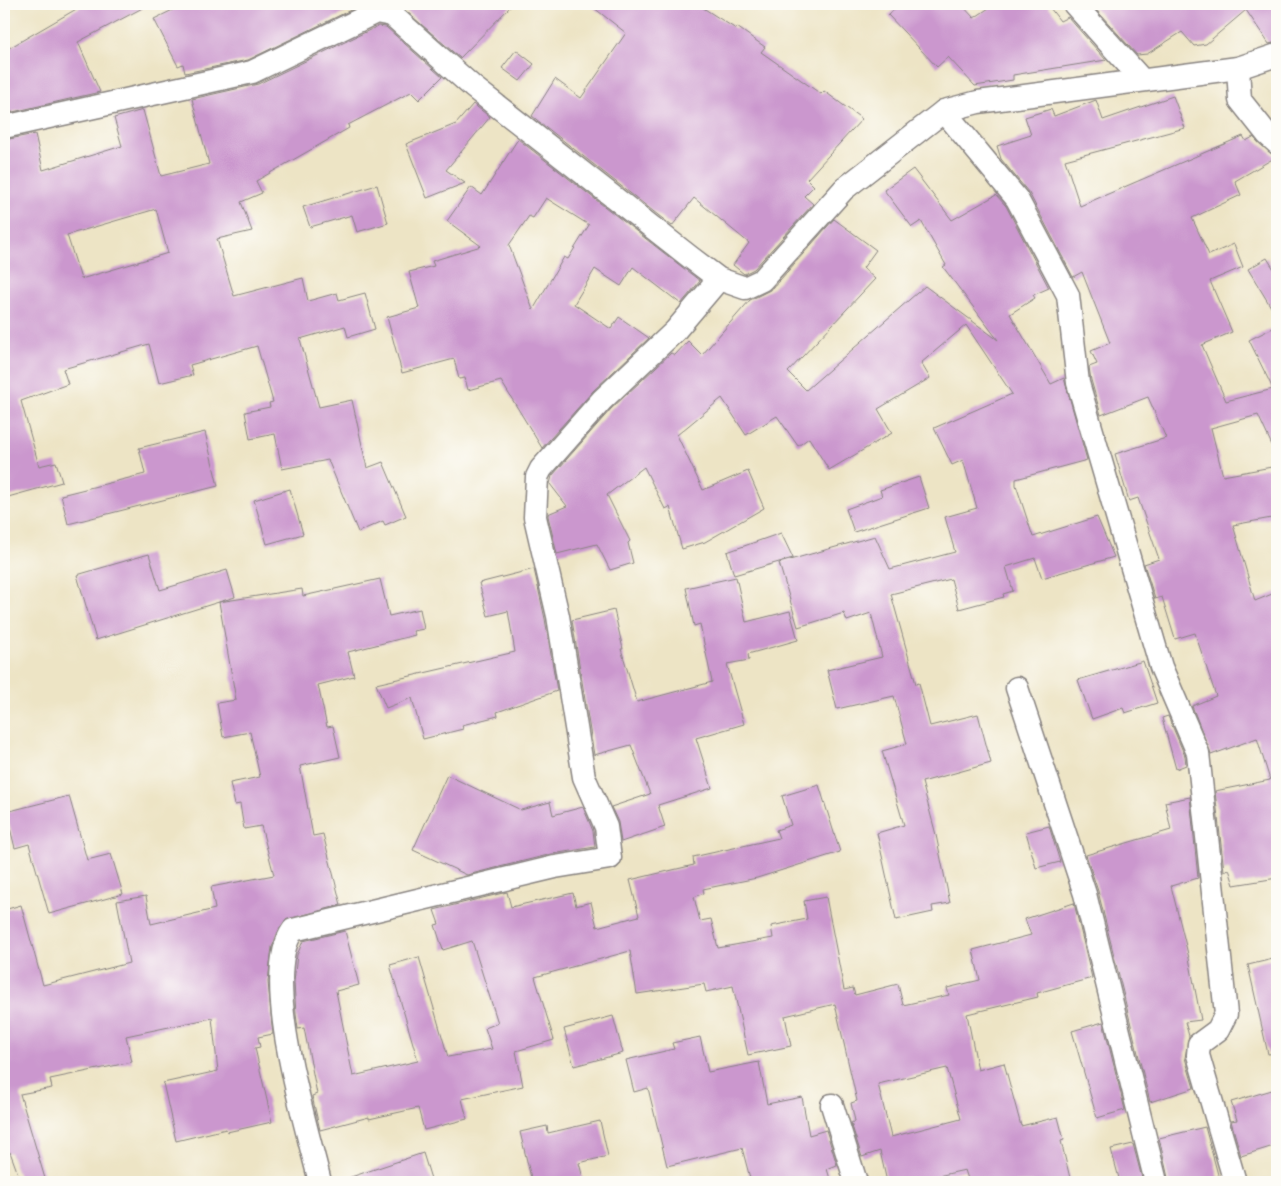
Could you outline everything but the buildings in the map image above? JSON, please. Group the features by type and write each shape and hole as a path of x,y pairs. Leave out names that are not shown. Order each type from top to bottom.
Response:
{"street":[{"path":"1074,4 1142,80"},
{"path":"4,127 252,72 376,12 392,15 474,86 719,279 745,288 762,280 844,189 944,112 978,102 1238,68 1277,56"},
{"path":"1238,68 1240,100 1267,134 1277,143"},
{"path":"944,112 1017,198 1068,295 1078,383 1161,666 1198,753 1226,1014 1218,1030 1199,1044 1198,1055 1235,1182"},
{"path":"320,1182 288,1052 281,975 288,937 293,930 555,867 610,858 606,827 584,777 558,616 535,517 536,477 602,400 675,331 719,279"},
{"path":"1017,688 1085,894 1156,1182"},
{"path":"832,1105 856,1182"}]}
